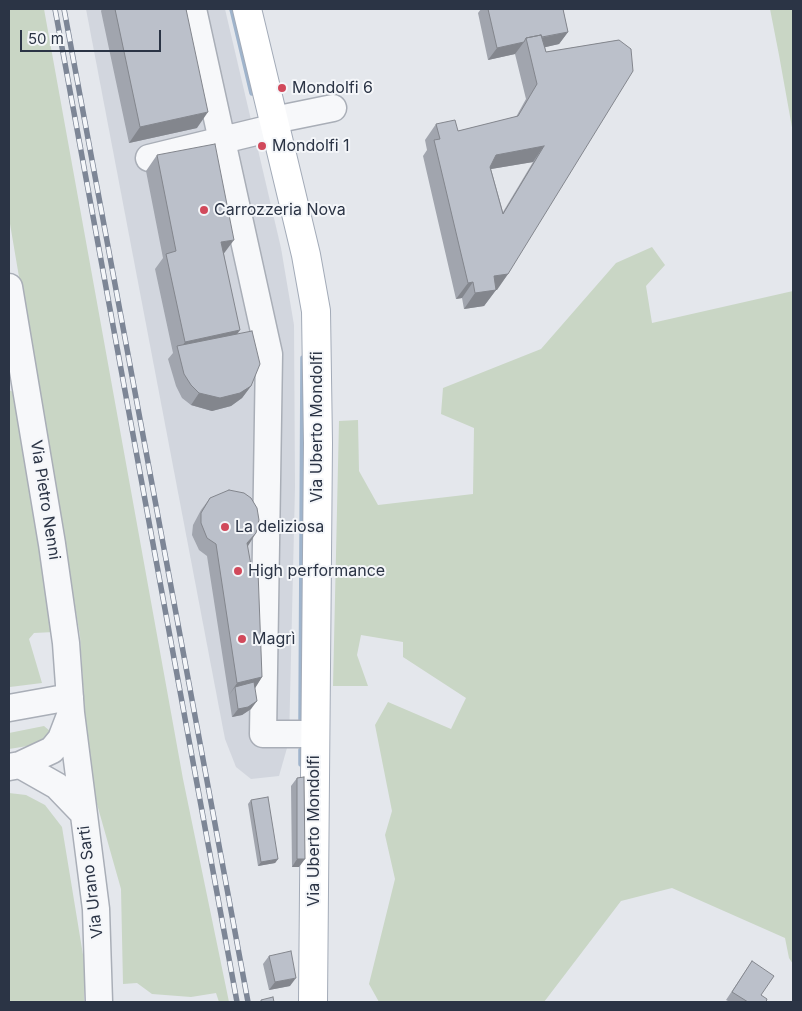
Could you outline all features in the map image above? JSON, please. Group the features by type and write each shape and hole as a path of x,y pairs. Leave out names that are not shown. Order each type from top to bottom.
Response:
{"main road":[{"name":"Via Uberto Mondolfi","path":"247,9 311,279 317,326 313,1002"}],"street":[{"path":"192,9 269,354 263,734 315,734"},
{"path":"149,158 222,140 275,123 333,108"},
{"name":"Via Pietro Nenni","path":"9,289 17,381 52,544 66,643 83,813"},
{"path":"9,708 71,705"},
{"name":"Via Pietro Nenni","path":"14,766 44,756 54,749 61,740 71,705"},
{"path":"14,766 62,768 72,761 76,750"},
{"name":"Via Urano Sarti","path":"14,766 57,786 83,813 96,909 98,1002"}],"shaded area":[{"path":"86,9 225,9 281,248 294,325 295,487 289,741 279,776 251,779 236,767 225,739"}],"green space":[{"path":"9,9 44,9 183,779 229,1002 219,1002 216,993 191,997 152,994 137,983 123,984 121,889 93,790 86,733 80,636 9,218"},
{"path":"770,9 793,9 793,133 779,55"},
{"path":"652,247 665,265 646,286 652,323 793,291 793,964 789,958 785,938 672,888 621,901 544,1002 379,1002 369,984 395,879 385,835 392,811 375,725 388,702 451,729 466,698 403,657 403,642 361,635 357,655 368,686 333,686 339,421 358,420 359,471 378,505 473,494 474,428 441,414 443,388 541,349 616,263"},
{"path":"9,390 17,394 54,632 34,633 29,639 42,683 10,687"},
{"path":"44,726 50,731 40,744 9,749 9,733"},
{"path":"9,793 26,795 45,805 62,827 84,961 84,1002 9,1002"}],"building":[{"path":"115,9 186,9 208,112 140,127"},
{"path":"488,9 563,9 568,32 526,38 524,42 497,48"},
{"path":"541,35 546,52 619,40 631,49 633,71 508,274 494,276 496,290 475,293 473,282 468,283 434,140 440,139 436,124 455,120 458,131 518,116 537,84 526,38","holes":["544,146 503,214 490,167 496,155"]},
{"path":"215,144 234,240 221,242 240,330 185,342 166,254 176,251 157,155"},
{"path":"252,331 260,364 251,386 240,393 220,398 199,393 184,374 177,346"},
{"path":"229,490 244,493 251,498 257,508 259,520 256,533 247,543 252,571 258,571 262,677 237,683 216,544 207,538 201,523 201,513 210,498"},
{"path":"254,682 257,701 248,707 238,709 235,687"},
{"path":"304,777 305,859 297,859 297,778"},
{"path":"268,797 278,859 261,862 251,800"},
{"path":"291,951 296,978 275,982 269,956"},
{"path":"752,961 774,976 761,995 767,999 766,1002 748,1002 732,992"},
{"path":"273,997 274,1002 261,1002 261,1000"}],"waterway":[{"path":"232,9 252,93"},
{"path":"301,723 303,358"},
{"path":"301,750 301,764"}],"railway":[{"path":"55,9 237,1002"},
{"path":"64,9 248,1002"}],"place":[{"name":"Mondolfi 6","path":"282,88"},
{"name":"Mondolfi 1","path":"262,146"},
{"name":"Carrozzeria Nova","path":"204,210"},
{"name":"La deliziosa","path":"225,527"},
{"name":"High performance","path":"238,571"},
{"name":"Magrì","path":"242,639"}]}
